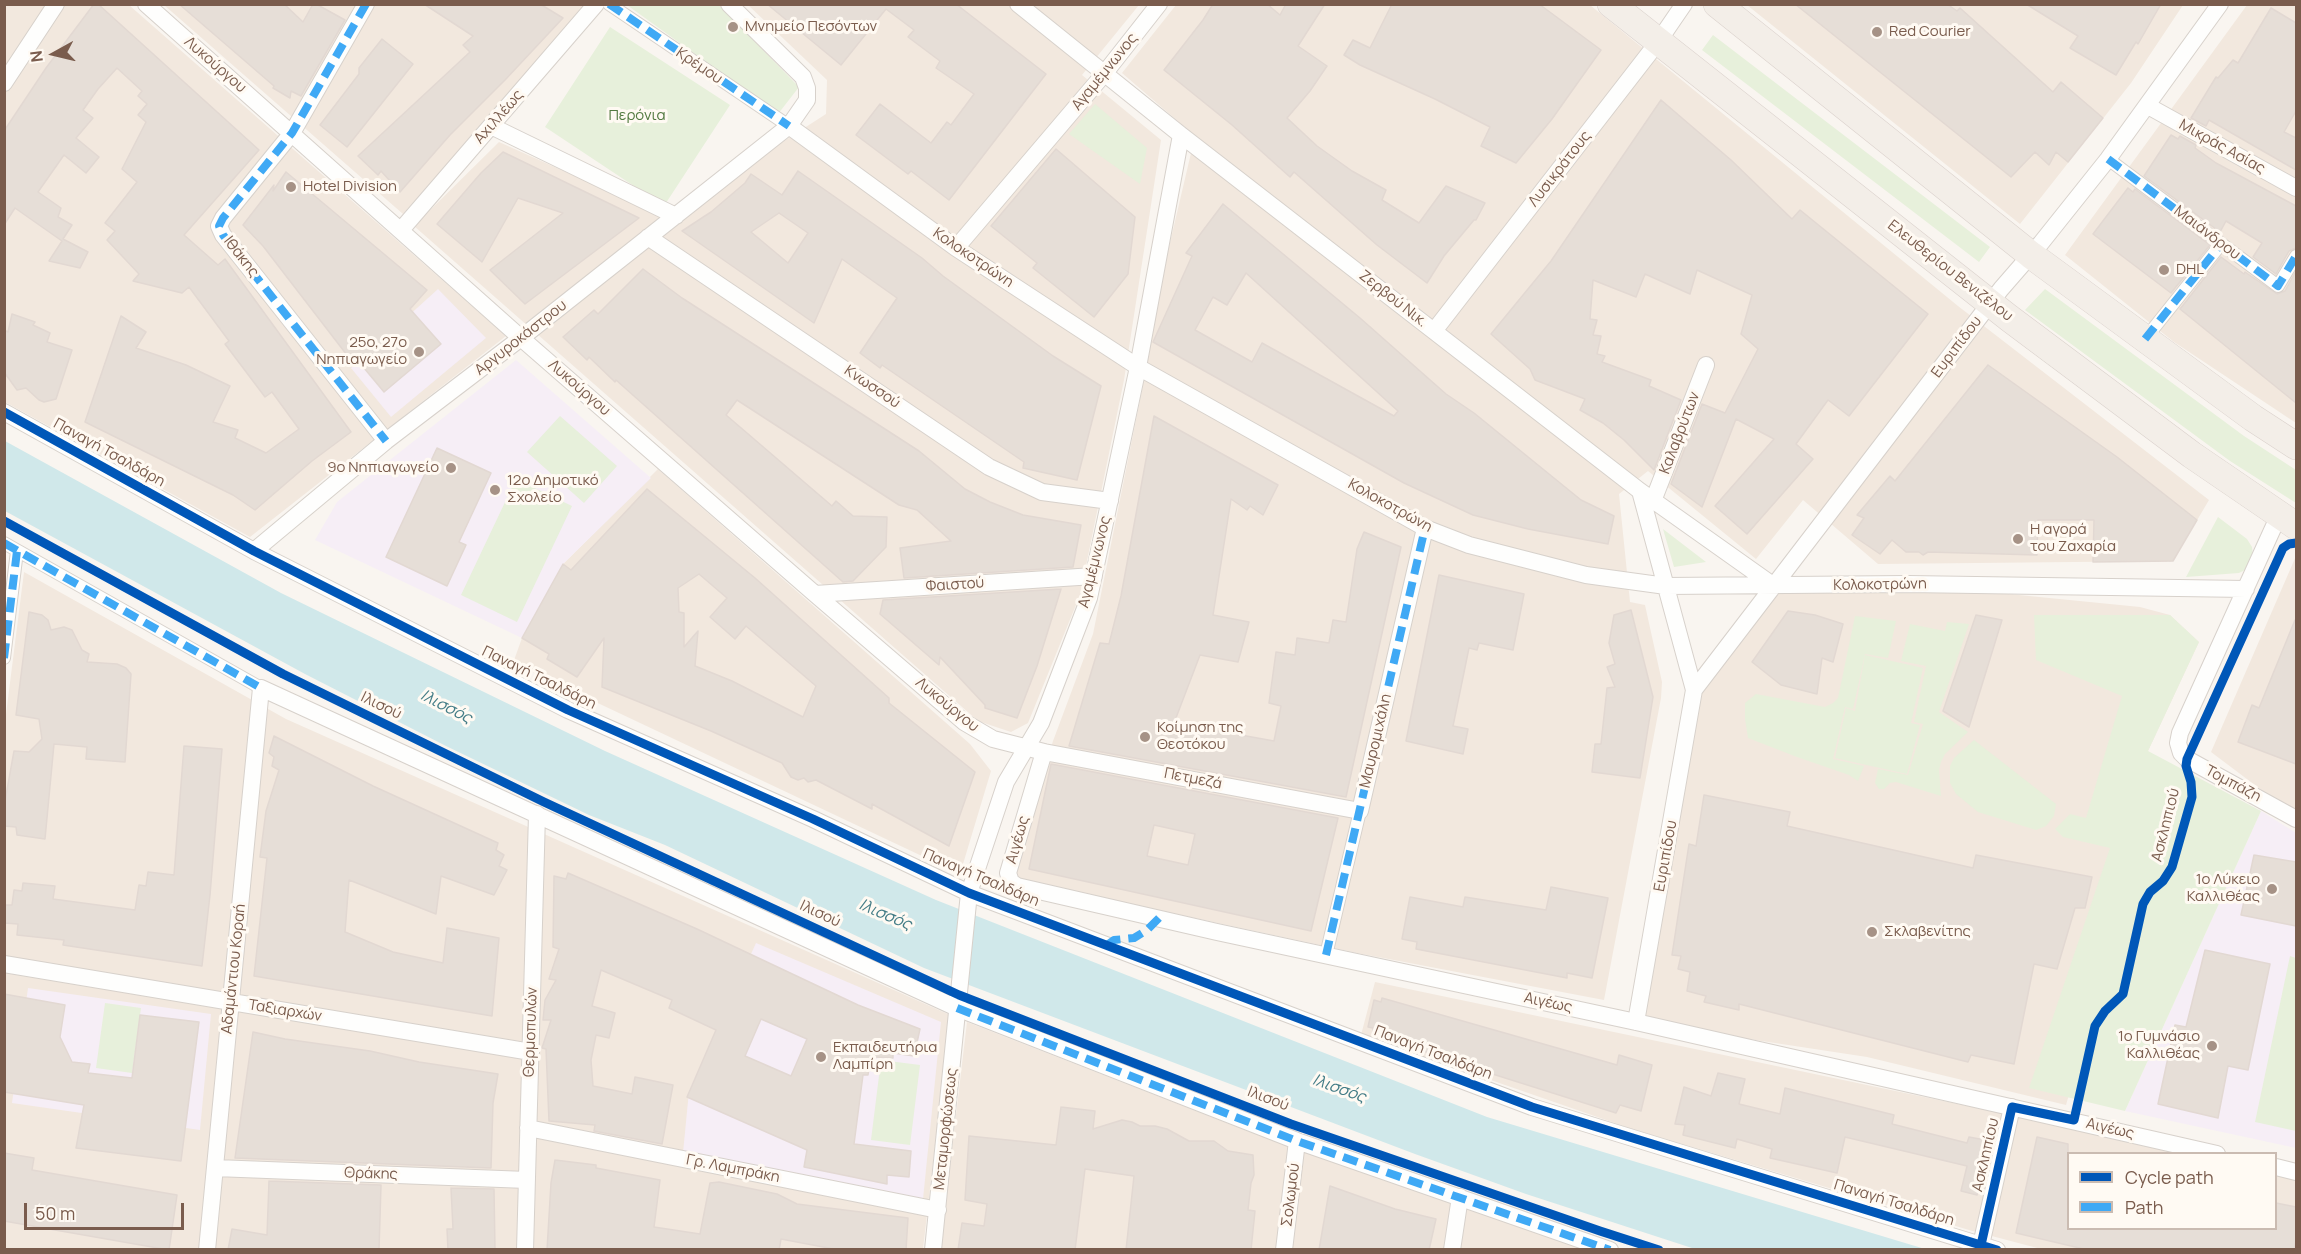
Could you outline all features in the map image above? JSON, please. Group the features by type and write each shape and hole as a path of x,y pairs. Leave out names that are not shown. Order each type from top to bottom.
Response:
{"main road":[{"name":"Ελευθερίου Βενιζέλου","path":"1611,4 1990,303 2192,455 2288,520"},
{"path":"1716,4 2031,255 2253,418 2296,446"}],"street":[{"path":"4,83 56,4"},
{"name":"Λυκούργου","path":"146,4 521,338 972,728 993,739 1027,747"},
{"name":"Ιθάκης","path":"366,4 292,133 219,226 223,235 386,441"},
{"name":"Αχιλλέως","path":"401,230 596,4"},
{"name":"Κρέμου","path":"609,4 789,126"},
{"path":"729,4 803,77 807,88 807,100 789,126"},
{"name":"Ζερβού Νικ.","path":"1018,4 1181,135 1646,496 1774,586"},
{"name":"Αγαμέμνωνος","path":"956,248 1104,74 1159,4"},
{"name":"Λυσικράτους","path":"1434,331 1658,42 1684,4"},
{"name":"Ευριπίδου","path":"1694,690 1990,303 2108,159 2220,4"},
{"name":"Μικράς Ασίας","path":"2148,106 2296,188"},
{"path":"491,126 676,216"},
{"name":"Αργυροκάστρου","path":"254,551 386,441 521,338 789,126"},
{"name":"Κολοκοτρώνη","path":"789,126 956,248 1138,367 1425,528 1469,545 1586,575 1666,586 1908,584 2246,589"},
{"name":"Αγαμέμνωνος","path":"957,1008 969,900 1006,782 1041,723 1089,598 1138,367 1181,135"},
{"name":"Μαιάνδρου","path":"2108,159 2278,286 2296,256"},
{"name":"Κνωσσού","path":"648,237 989,467 1042,492 1110,501"},
{"path":"2145,339 2221,243"},
{"name":"Καλαβρύτων","path":"1646,496 1706,365"},
{"name":"Παναγή Τσαλδάρη","path":"4,412 254,551 568,710 813,819 969,900 1532,1107 1988,1247"},
{"name":"Ευριπίδου","path":"1636,1022 1694,690 1666,586 1646,496"},
{"path":"2246,589 2288,520"},
{"name":"Μαυρομιχάλη","path":"1326,955 1425,528"},
{"name":"Ιλισού","path":"4,543 261,688 957,1008 1297,1141 1600,1248"},
{"path":"4,658 17,551"},
{"name":"Φαιστού","path":"815,594 1094,576"},
{"name":"Τομπάζη","path":"2246,589 2180,733 2178,743 2181,753 2187,759 2296,819"},
{"name":"Αδαμάντιου Κοραή","path":"207,1250 261,688"},
{"name":"Πετμεζά","path":"1027,747 1360,811"},
{"name":"Αιγέως","path":"1044,752 1008,873 1012,883 2208,1152"},
{"name":"Θερμοπυλών","path":"525,1250 537,814"},
{"name":"Ταξιαρχών","path":"4,964 531,1052"},
{"name":"Μεταμορφώσεως","path":"933,1250 957,1008"},
{"name":"Ασκληπίου","path":"1988,1247 2012,1107"},
{"name":"Γρ. Λαμπράκη","path":"528,1128 938,1210"},
{"name":"Σολωμού","path":"1284,1250 1297,1141"},
{"path":"2277,1167 2296,1172"},
{"name":"Θράκης","path":"215,1168 527,1180"},
{"path":"1452,1250 1460,1197"}],"shaded area":[{"path":"5,5 129,5 506,336 250,537 5,402"},
{"path":"164,5 593,5 403,214"},
{"path":"748,5 1139,5 1082,75 1161,140 1124,380 1080,595 1028,723 1011,732 978,721 414,226 499,142 675,221 781,143 826,114 827,80"},
{"path":"1176,5 1590,5 1958,306 2209,500 2173,561 1878,564 1803,500 1756,559 1648,471 1619,494 1630,602 1645,605 1662,682 1661,698 1604,1000 1357,953 1018,880 1014,868 1053,741 1093,634 1143,385 1150,328 1195,136 1122,73"},
{"path":"1747,5 2183,5 2131,83 2020,224"},
{"path":"2247,5 2296,5 2296,423 2174,342 2065,255"},
{"name":"25ο, 27ο Νηπιαγωγείο","path":"438,289 486,338 391,417 351,368"},
{"name":"12ο Δημοτικό Σχολείο","path":"516,360 651,478 563,564 522,638 315,540 337,502"},
{"path":"658,469 970,744 991,771 960,874 513,663 522,638 563,564"},
{"path":"2296,556 2296,816 2211,752"},
{"path":"24,572 286,719 950,1015 923,1249 5,1250 4,730"},
{"path":"1908,584 2140,607 2170,615 2199,642 2148,751 2157,788 2066,1105 1867,1057 1637,1022 1694,690 1767,586"},
{"path":"2261,811 2296,833 2296,1148 2125,1111"},
{"name":"Εκπαιδευτήρια Λαμπίρη","path":"756,943 941,1022 923,1199 683,1153 689,1091"},
{"path":"1375,982 1996,1112 2199,1152 2067,1152 2067,1230 2277,1230 2277,1168 2296,1172 2296,1249 2041,1249 1969,1230 1629,1128 1361,1035"},
{"path":"28,988 211,1014 200,1130 12,1103"},
{"path":"967,1022 1245,1130 1593,1250 940,1250"}],"green space":[{"path":"627,5 719,5 799,87 778,114"},
{"name":"Περόνια","path":"610,27 730,105 664,206 545,127"},
{"path":"1713,35 1990,247 1979,262 1702,50"},
{"path":"1095,104 1147,148 1140,184 1069,134"},
{"path":"2045,289 2244,436 2296,470 2296,503 2230,461 2025,310"},
{"path":"560,416 617,466 584,503 527,452"},
{"path":"516,479 572,506 517,622 461,595"},
{"path":"2218,517 2247,539 2252,547 2253,555 2247,569 2239,573 2186,577"},
{"path":"1663,529 1706,562 1674,567"},
{"path":"2034,615 2170,615 2199,642 2148,751 2261,811 2125,1111 2029,1088 2110,848 2063,837 2055,829 2070,814 2086,818 2122,696 2036,660"},
{"path":"1855,616 1896,621 1888,658 1865,654 1853,709 1845,707 1833,759 1864,766 1858,781 1849,775 1748,738 1745,719 1745,703 1756,694 1825,707 1833,703 1838,698"},
{"path":"1947,622 1969,624 1939,712 1968,732 1945,754 1941,762 1939,770 1941,796 1896,782 1890,783 1884,789 1879,789 1875,783 1878,769 1908,775 1923,724 1914,722 1926,666 1901,661 1910,624 1945,631"},
{"path":"1865,655 1923,668 1911,723 1920,725 1907,774 1835,758 1846,708 1855,711"},
{"path":"1974,740 2056,804 2054,816 2046,826 2036,830 1978,812 1956,794 1950,783 1950,766 1954,758"},
{"path":"2290,956 2296,958 2296,1131 2255,1122"},
{"path":"105,1003 141,1008 132,1073 96,1068"},
{"path":"881,1060 920,1065 910,1145 871,1140"}],"water":[{"name":"Ιλισσός","path":"5,441 281,593 605,751 936,900 1487,1117 1925,1249 1695,1249 1526,1194 1415,1154 924,968 665,845 589,815 446,746 305,674 5,511"}],"building":[{"path":"94,4 98,4 259,150 184,235 218,265 225,259 351,432 312,461 255,510 233,495 85,422 121,316 146,332 136,348 186,365 230,386 213,422 238,430 235,438 266,453 299,429 272,392 265,397 225,344 229,341 189,287 182,293 133,281 139,274 107,240 115,231 105,223 137,182 122,169 146,122 138,115 147,104 138,96 142,91 117,68 83,110 93,118 76,138 99,157 86,173 64,155 38,192 61,208 58,217 72,225 63,239 88,252 80,268 49,261 62,241 15,208 4,225 4,131 46,68"},
{"path":"179,4 284,4 303,22 313,4 316,4 345,20 301,96 291,91 290,98 273,88 274,86"},
{"path":"424,4 540,4 563,18 450,135 400,192 381,171 378,175 358,156 470,52 463,45 473,36"},
{"path":"767,4 956,4 1046,74 949,200 911,171 908,174 856,135 880,104 931,143 947,122 951,125 974,94 936,68 940,61 908,37 914,30 886,9 841,65"},
{"path":"1213,4 1267,4 1280,15 1286,4 1325,4 1298,46 1327,66 1287,118 1317,146 1352,171 1386,190 1382,200 1419,223 1446,186 1485,203 1476,220 1444,256 1427,283 1377,245 1294,172 1290,177 1232,125 1164,70"},
{"path":"1392,4 1539,4 1601,50 1552,119 1516,163 1481,146 1490,127 1360,65 1344,55 1353,40 1370,48"},
{"path":"1795,4 1947,4 1957,11 1960,8 2053,92 2061,82 2103,118 2068,162 2056,152 2049,165 2035,152 2011,177"},
{"path":"2026,4 2161,4 2138,44 2136,42 2116,75 2070,48 2078,36"},
{"path":"2271,8 2296,23 2296,111 2284,132 2296,138 2296,170 2209,120 2206,126 2191,118 2216,77 2218,78 2233,60 2238,63"},
{"path":"382,39 413,64 347,147 320,125 359,74 359,68"},
{"path":"1661,100 1731,160 1792,219 1800,210 1928,314 1849,416 1828,400 1796,444 1813,459 1747,534 1715,506 1774,439 1736,419 1702,507 1671,484 1702,404 1725,413 1758,349 1741,334 1752,295 1697,270 1690,294 1645,274 1636,297 1593,280 1590,319 1597,320 1593,335 1601,336 1597,354 1605,356 1602,362 1651,380 1649,386 1681,400 1654,470 1624,440 1603,423 1580,410 1585,399 1535,380 1530,369 1491,334 1551,261"},
{"path":"2171,135 2178,139 2180,136 2196,145 2195,148 2216,163 2296,206 2296,248 2289,251 2276,274 2253,257 2262,243 2226,221 2220,232 2144,176"},
{"path":"1056,149 1135,217 1128,274 1094,317 1033,268 1037,263 991,226"},
{"path":"503,152 639,218 525,304 490,270 563,213 518,198 482,262 437,224 481,173"},
{"path":"798,171 922,258 943,276 1053,356 1101,386 1077,480 1023,468 1024,462 882,365 880,368 860,353 897,298 842,259 814,323 682,231 711,212 745,183 751,174 782,195","holes":["779,213 808,233 788,263 751,232"]},
{"path":"286,172 427,290 410,309 441,344 384,392 354,356 350,359 263,246 243,225 274,185 273,191"},
{"path":"2128,188 2133,192 2135,189 2210,245 2171,293 2093,234"},
{"path":"1223,204 1360,318 1446,394 1474,413 1581,500 1614,516 1608,544 1528,529 1473,515 1404,483 1153,342 1192,256 1186,253","holes":["1246,273 1398,411 1394,416 1262,343 1252,362 1195,330 1213,297 1227,305"]},
{"path":"2221,257 2277,294 2285,291 2296,271 2296,403 2180,309"},
{"path":"643,269 682,298 919,451 965,489 1023,515 1081,525 1073,567 904,578 900,548 951,541 917,510 899,505 737,400 726,415 832,506 836,501 853,516 887,517 886,547 853,581 843,582 616,380 615,382 589,357 587,360 563,337 594,310 598,314"},
{"path":"12,314 35,322 33,325 50,333 47,342 72,350 56,399 44,402 26,388 17,390 4,372 4,330 8,332"},
{"path":"1988,365 2117,457 2197,520 2173,561 2093,562 2094,520 2038,520 2037,555 1928,552 1923,555 1919,552 1906,552 1892,540 1880,554 1852,535 1864,518 1857,515 1890,476 1895,481"},
{"path":"1154,416 1278,485 1263,515 1250,506 1247,510 1231,499 1213,615 1249,622 1238,662 1200,655 1174,723 1274,741 1281,706 1269,703 1276,652 1295,655 1297,638 1329,643 1333,620 1346,622 1357,549 1364,532 1401,547 1346,797 1069,746 1100,643 1109,644 1121,596"},
{"path":"437,448 491,473 459,542 466,545 447,586 386,557"},
{"path":"647,489 755,578 889,698 889,703 975,772 949,846 872,804 872,809 816,780 808,782 804,778 798,780 791,777 782,763 711,731 602,687 604,638 577,677 547,659 549,654 522,638 563,564 571,570","holes":["699,574 727,598 710,617 735,639 746,626 816,686 803,717 732,681 695,666 698,631 684,647 684,613 679,612 678,588"]},
{"path":"1439,575 1524,594 1513,650 1479,643 1477,650 1469,648 1453,726 1468,729 1463,754 1406,741"},
{"path":"1061,589 1037,666 1017,718 985,708 985,705 940,657 939,665 880,614 883,600"},
{"path":"1631,610 1653,697 1640,778 1592,772 1595,744 1601,744 1607,688 1615,687 1607,667 1615,664 1609,643 1614,615"},
{"path":"1788,611 1815,615 1843,624 1833,662 1822,658 1817,694 1781,685 1752,662"},
{"path":"29,612 42,615 48,620 51,630 64,627 72,630 82,650 89,654 87,662 117,664 126,668 131,674 125,762 86,759 87,747 54,744 45,839 17,835 16,827 4,826 5,801 14,751 29,752 42,739 39,719 16,715"},
{"path":"1976,615 2002,620 1969,727 1943,711"},
{"path":"2295,620 2296,764 2238,742 2252,705 2259,708"},
{"path":"274,736 373,786 498,843 496,850 504,855 499,866 507,870 494,895 441,876 436,914 349,880 345,932 393,952 443,963 447,928 499,938 492,1016 254,976 267,858 260,857 266,811 279,770 272,766 274,757 269,753"},
{"path":"184,746 222,749 202,966 63,945 64,940 17,935 18,924 4,923 4,905 12,905 14,890 22,891 23,883 55,886 53,899 135,910 139,885 146,886 148,872 174,875"},
{"path":"1051,764 1338,818 1311,931 1029,869","holes":["1154,825 1195,834 1188,865 1147,856"]},
{"name":"Σκλαβενίτης","path":"1704,795 1790,812 1787,826 1973,868 1976,855 2092,877 2085,908 2075,908 2057,969 2034,964 2014,1064 1971,1055 1968,1062 1739,1004 1739,1010 1704,1002 1706,996 1687,991 1690,972 1678,969 1681,956 1672,955 1689,844 1696,846"},
{"name":"1ο Λύκειο Καλλιθέας","path":"2254,855 2296,862 2296,926 2241,915"},
{"path":"568,873 697,929 858,1005 920,1029 914,1056 893,1053 893,1058 871,1057 868,1075 863,1075 854,1144 911,1151 909,1177 887,1175 887,1184 804,1167 807,1150 687,1097 716,1030 669,1008 672,1000 601,970 592,1006 615,1013 609,1038 596,1035 591,1060 593,1086 632,1094 635,1077 673,1085 662,1144 594,1131 595,1125 549,1121 546,1049 542,1048 551,1020 543,1020 545,1000 556,980 549,979 559,949 553,947 554,876 566,879","holes":["761,1019 807,1039 791,1076 745,1056"]},
{"path":"1551,887 1608,898 1592,978 1567,973 1567,978 1416,949 1417,942 1402,939 1410,897 1463,907 1465,897 1546,910"},
{"name":"1ο Γυμνάσιο Καλλιθέας","path":"2205,950 2270,964 2248,1070 2228,1066 2218,1118 2158,1104 2175,1025 2186,1027"},
{"path":"4,994 65,1005 60,1037 72,1062 90,1064 88,1073 132,1078 140,1015 199,1022 181,1161 76,1148 84,1105 4,1092"},
{"path":"1382,998 1617,1065 1619,1055 1652,1065 1641,1111 1620,1105 1616,1113 1373,1034 1373,1028 1368,1027 1374,1000 1381,1002"},
{"path":"253,1032 498,1074 493,1103 491,1168 235,1158"},
{"path":"1718,1073 1745,1079 1739,1104 1780,1114 1785,1088 1894,1115 1892,1124 1967,1143 1969,1137 1990,1141 1977,1195 1961,1191 1967,1166 1845,1137 1837,1173 1770,1158 1772,1149 1737,1139 1735,1148 1683,1135 1685,1125 1675,1124 1684,1087 1711,1096"},
{"path":"1061,1107 1095,1111 1093,1129 1122,1120 1140,1126 1167,1129 1189,1141 1214,1141 1228,1151 1253,1155 1254,1175 1248,1210 1255,1211 1251,1250 1126,1250 1134,1176 1085,1169 1075,1250 958,1250 962,1223 984,1226 987,1204 965,1200 969,1136 1056,1145"},
{"path":"2037,1137 2068,1144 2067,1230 2277,1230 2277,1203 2296,1207 2294,1250 2088,1250 2016,1233"},
{"path":"4,1153 34,1158 32,1170 177,1195 169,1250 4,1221"},
{"path":"555,1160 596,1165 596,1168 660,1180 654,1227 700,1234 710,1183 719,1182 777,1194 797,1204 908,1218 906,1250 839,1250 781,1239 779,1250 547,1250 551,1183"},
{"path":"269,1181 381,1185 379,1250 228,1250 232,1229 267,1235"},
{"path":"1330,1186 1395,1209 1436,1219 1429,1250 1319,1250"},
{"path":"451,1188 494,1189 495,1250 448,1250 447,1229 453,1229"}],"marked path":[{"path":"366,4 292,133 219,226 223,235 386,441"},
{"path":"609,4 789,126"},
{"path":"2108,159 2278,286 2296,256"},
{"path":"2145,339 2221,244"},
{"path":"1326,955 1425,528"},
{"path":"4,543 261,688"},
{"path":"4,658 17,551"},
{"path":"1107,945 1114,940 1134,938 1147,930 1159,918"},
{"path":"957,1008 1297,1141 1610,1250"}],"cycle path":[{"path":"4,412 254,551 568,710 813,819 969,893 1532,1107 1997,1250"},
{"path":"4,521 283,674 544,802 959,995 1291,1124 1659,1250"},
{"name":"Ασκληπιού","path":"1981,1245 2012,1107 2074,1120 2095,1026 2105,1011 2123,994 2143,904 2150,892 2163,881 2172,867 2192,797 2191,782 2186,766 2187,759 2283,548 2296,543"}],"place":[{"name":"Μνημείο Πεσόντων","path":"733,27"},
{"name":"Red Courier","path":"1877,32"},
{"name":"Hotel Division","path":"291,187"},
{"name":"DHL","path":"2164,270"},
{"name":"25ο, 27ο Νηπιαγωγείο","path":"419,352"},
{"name":"9ο Νηπιαγωγείο","path":"451,468"},
{"name":"12ο Δημοτικό Σχολείο","path":"495,490"},
{"name":"Η αγορά του Ζαχαρία","path":"2018,539"},
{"name":"Κοίμηση της Θεοτόκου","path":"1145,737"},
{"name":"1ο Λύκειο Καλλιθέας","path":"2272,889"},
{"name":"Σκλαβενίτης","path":"1872,932"},
{"name":"1ο Γυμνάσιο Καλλιθέας","path":"2212,1046"},
{"name":"Εκπαιδευτήρια Λαμπίρη","path":"821,1057"}]}
